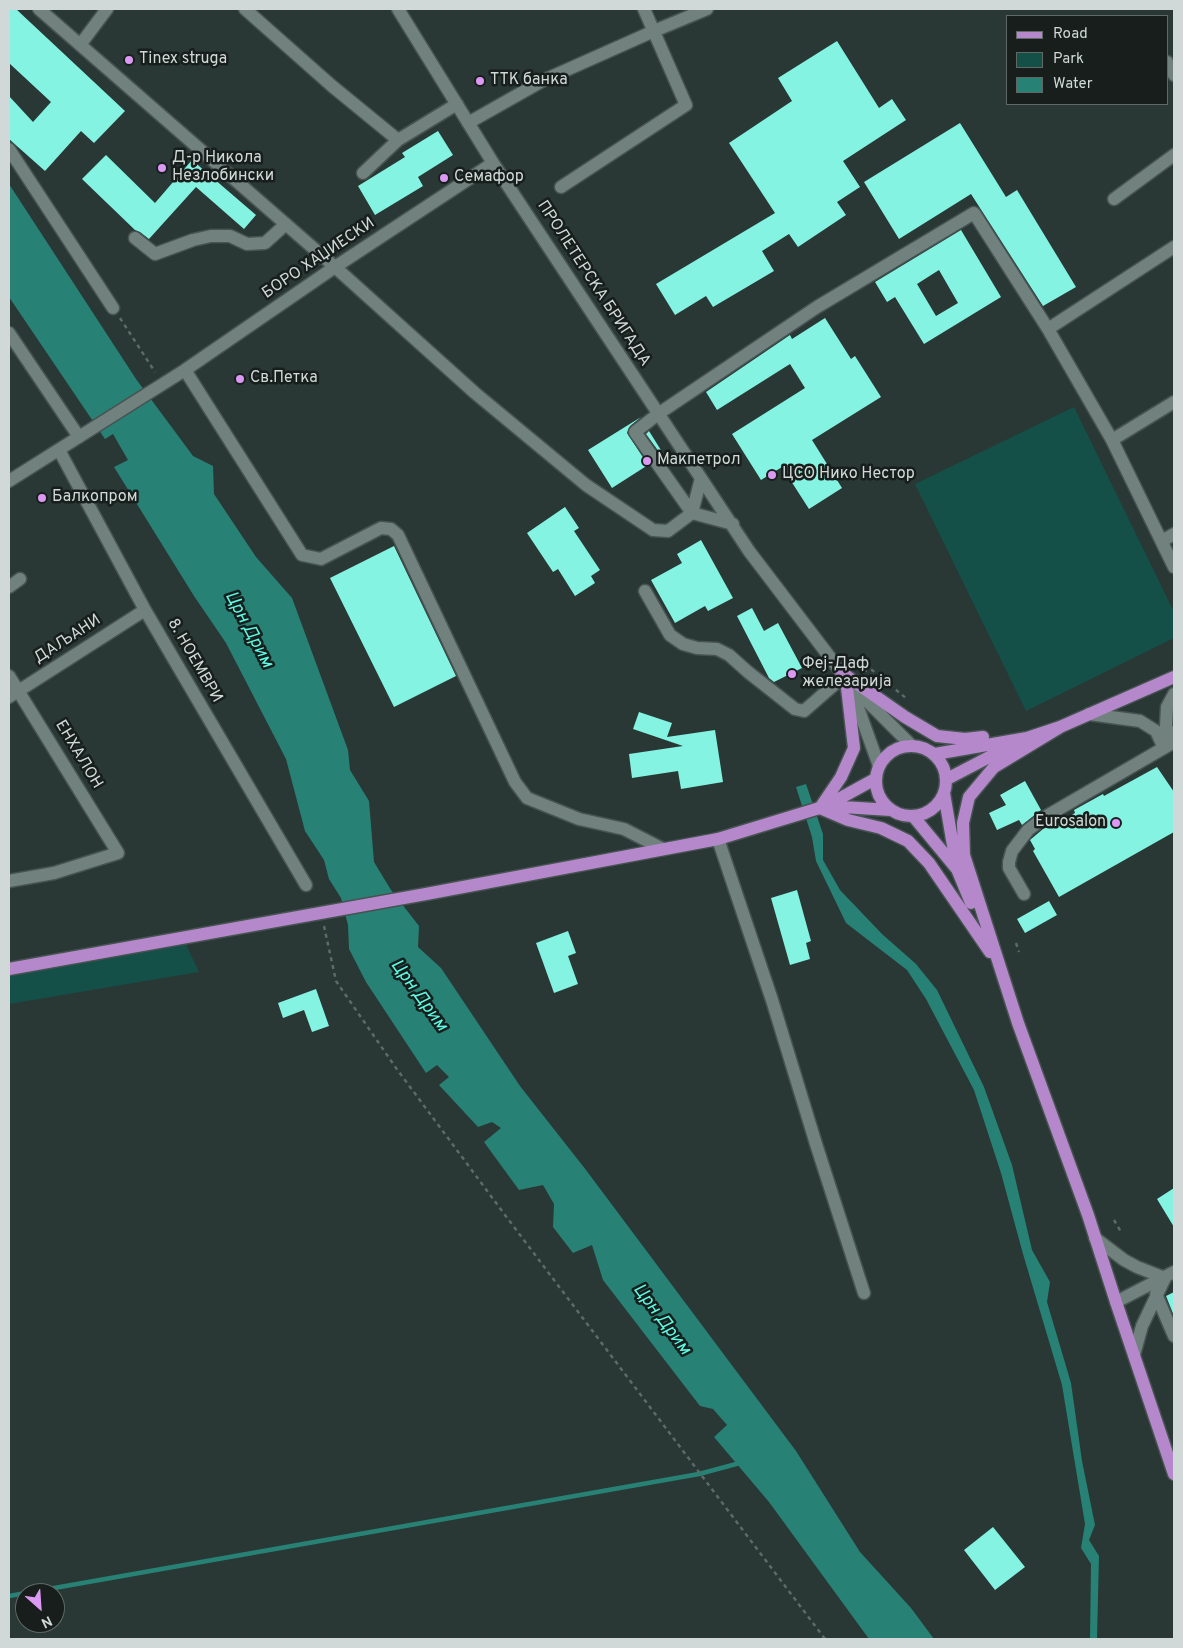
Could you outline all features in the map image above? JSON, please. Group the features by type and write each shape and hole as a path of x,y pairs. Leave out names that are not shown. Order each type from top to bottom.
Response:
{"main road":[{"path":"935,754 1027,738 1060,727 1174,677"},
{"path":"846,678 937,736 974,738 1060,727"},
{"path":"821,808 841,777 854,748 846,678"},
{"path":"1060,727 994,767 969,797 963,823 964,855 1018,1023 1095,1238 1134,1355 1170,1450 1174,1474"},
{"path":"947,779 1027,738"},
{"path":"912,745 924,748 935,754 943,765 947,779 944,793 936,806 924,814 913,816 901,815 891,810 882,802 877,792 877,772 886,755 898,748 912,745"},
{"path":"821,808 877,772"},
{"path":"944,793 957,869 998,963"},
{"path":"821,808 848,820 881,828 908,841 929,863 998,963"},
{"path":"9,969 718,839 821,808 891,810"},
{"path":"913,816 957,869"}],"street":[{"path":"39,9 335,267 475,393 586,485 653,530 668,531 692,513 701,478"},
{"path":"80,45 107,9"},
{"path":"245,9 332,86 398,140"},
{"name":"ПРОЛЕТЕРСКА БРИГАДА","path":"398,9 493,163 749,551 846,678"},
{"path":"562,187 686,105 644,9"},
{"path":"468,123 544,80 708,9"},
{"path":"1168,64 1174,75"},
{"path":"363,174 398,140 457,104"},
{"path":"9,148 113,308"},
{"path":"1114,199 1174,155"},
{"name":"БОРО ХАЏИЕСКИ","path":"9,481 185,370 335,267 493,163"},
{"path":"732,524 692,513 635,432 658,414 817,307 974,213 1048,329 1112,440 1174,567"},
{"path":"135,238 155,254 193,240 211,236 230,236 247,244 265,243 286,224"},
{"path":"1048,329 1174,247"},
{"path":"9,333 79,437"},
{"path":"185,370 302,555 321,559 381,528 391,529 398,535 515,782 527,798 579,819 624,829 663,849"},
{"path":"1112,440 1174,402"},
{"name":"8. НОЕМВРИ","path":"60,450 145,610 306,885"},
{"path":"1162,541 1174,534"},
{"path":"9,587 20,579"},
{"path":"645,591 670,635 683,644 697,648 717,649 729,655 795,709 804,711 846,678"},
{"name":"ДАЉАНИ","path":"14,694 145,610"},
{"name":"ЕНХАЛОН","path":"9,676 14,694 118,853 54,873 9,881"},
{"path":"846,678 912,745"},
{"path":"846,678 877,772"},
{"path":"1171,744 1166,726 1167,707 1174,694"},
{"path":"1089,714 1140,721 1156,731 1171,744"},
{"path":"1024,894 1009,868 1008,862 1012,851 1028,830 1045,817 1171,744"},
{"path":"718,839 772,1000 864,1293"},
{"path":"1095,1238 1136,1267 1170,1275"},
{"path":"1134,1355 1142,1326 1156,1294 1170,1275"},
{"path":"1116,1302 1170,1275"},
{"path":"1156,1294 1174,1336"}],"path":[{"path":"123,323 163,384"},
{"path":"846,678 872,670 908,701"},
{"path":"325,911 336,982 396,1068 508,1219 825,1639"},
{"path":"1016,943 1019,952"},
{"path":"1114,1220 1121,1232"}],"green space":[{"path":"1074,407 1174,612 1174,638 1026,711 915,484"},
{"path":"183,938 199,972 9,1004 9,969"}],"water":[{"name":"Црн Дрим","path":"9,184 136,379 193,456 213,466 214,494 256,557 292,598 348,750 350,770 369,801 374,862 391,890 419,926 418,947 441,968 520,1086 586,1170 796,1451 860,1552 911,1608 934,1639 869,1639 769,1502 714,1437 727,1425 713,1409 700,1406 603,1280 592,1245 573,1253 553,1227 554,1204 543,1185 519,1190 484,1142 501,1128 492,1122 478,1127 439,1085 449,1077 437,1065 426,1073 366,982 349,949 348,925 341,898 329,879 324,860 305,831 286,759 226,643 194,596 114,467 128,460 113,434 105,439 9,297"},
{"path":"806,784 823,834 823,860 840,890 882,934 916,964 937,990 984,1087 1012,1165 1032,1250 1050,1282 1047,1302 1071,1383 1082,1461 1095,1525 1089,1540 1099,1556 1097,1639 1090,1639 1091,1564 1081,1548 1085,1524 1062,1385 1001,1173 974,1090 926,999 907,970 846,923 816,861 812,837 796,787"}],"building":[{"path":"9,9 16,9 125,111 94,143 81,131 45,171 9,139 9,96 33,122 51,102 9,63"},
{"path":"837,41 879,108 892,99 906,120 843,161 860,187 837,202 846,215 798,247 789,234 762,251 774,271 713,307 706,296 675,315 656,284 775,213 729,143 792,101 778,78"},
{"path":"960,123 1006,197 1017,190 1076,287 1043,306 971,194 899,239 864,182"},
{"path":"438,131 453,155 418,177 423,186 375,215 358,186 405,157 402,153"},
{"path":"106,155 155,203 192,160 256,215 244,229 196,187 149,239 135,230 82,179"},
{"path":"961,230 1001,297 924,344 895,297 887,302 875,282","holes":["939,270 958,303 936,316 917,284"]},
{"path":"825,318 851,359 855,356 881,397 812,440 842,488 809,509 782,467 761,480 732,434 805,388 790,364 717,410 706,392 790,335 792,339"},
{"path":"641,417 630,426 627,433 648,465 612,488 588,450"},
{"path":"649,431 664,455 662,456 646,434"},
{"path":"565,507 579,528 574,531 600,570 591,576 595,583 575,596 558,569 553,572 527,533"},
{"path":"701,540 733,598 708,611 705,606 675,623 651,580 682,563 677,554"},
{"path":"394,546 456,676 394,707 330,578"},
{"path":"752,608 764,631 778,623 802,668 774,682 769,678 737,616"},
{"path":"639,712 672,723 667,737 715,730 723,782 681,789 678,771 632,778 629,754 683,746 633,729"},
{"name":"Eurosalon","path":"1157,767 1174,792 1174,832 1059,897 1033,851 1035,849 1030,840 1049,824 1050,827 1075,813 1074,810"},
{"path":"1025,781 1041,810 1022,825 1019,820 997,830 989,813 1006,805 1000,795"},
{"path":"797,890 811,941 806,943 810,959 790,965 771,898"},
{"path":"1049,901 1057,915 1025,933 1017,919"},
{"path":"568,931 576,953 568,956 578,984 554,993 536,943"},
{"path":"316,989 329,1026 312,1032 304,1010 283,1018 278,1003"},
{"path":"1174,1188 1174,1227 1157,1199"},
{"path":"1174,1292 1174,1316 1166,1296"},
{"path":"993,1527 1025,1567 995,1590 964,1550"}],"waterway":[{"path":"9,1596 699,1474 740,1463"}],"place":[{"name":"Tinex struga","path":"129,60"},
{"name":"TTK банка","path":"480,81"},
{"name":"Д-р Никола Незлобински","path":"162,168"},
{"name":"Семафор","path":"444,178"},
{"name":"Св.Петка","path":"240,379"},
{"name":"Макпетрол","path":"647,461"},
{"name":"ЦСО Нико Нестор","path":"772,475"},
{"name":"Балкопром","path":"42,498"},
{"name":"Феј-Даф железарија","path":"792,674"},
{"name":"Eurosalon","path":"1116,823"}]}
